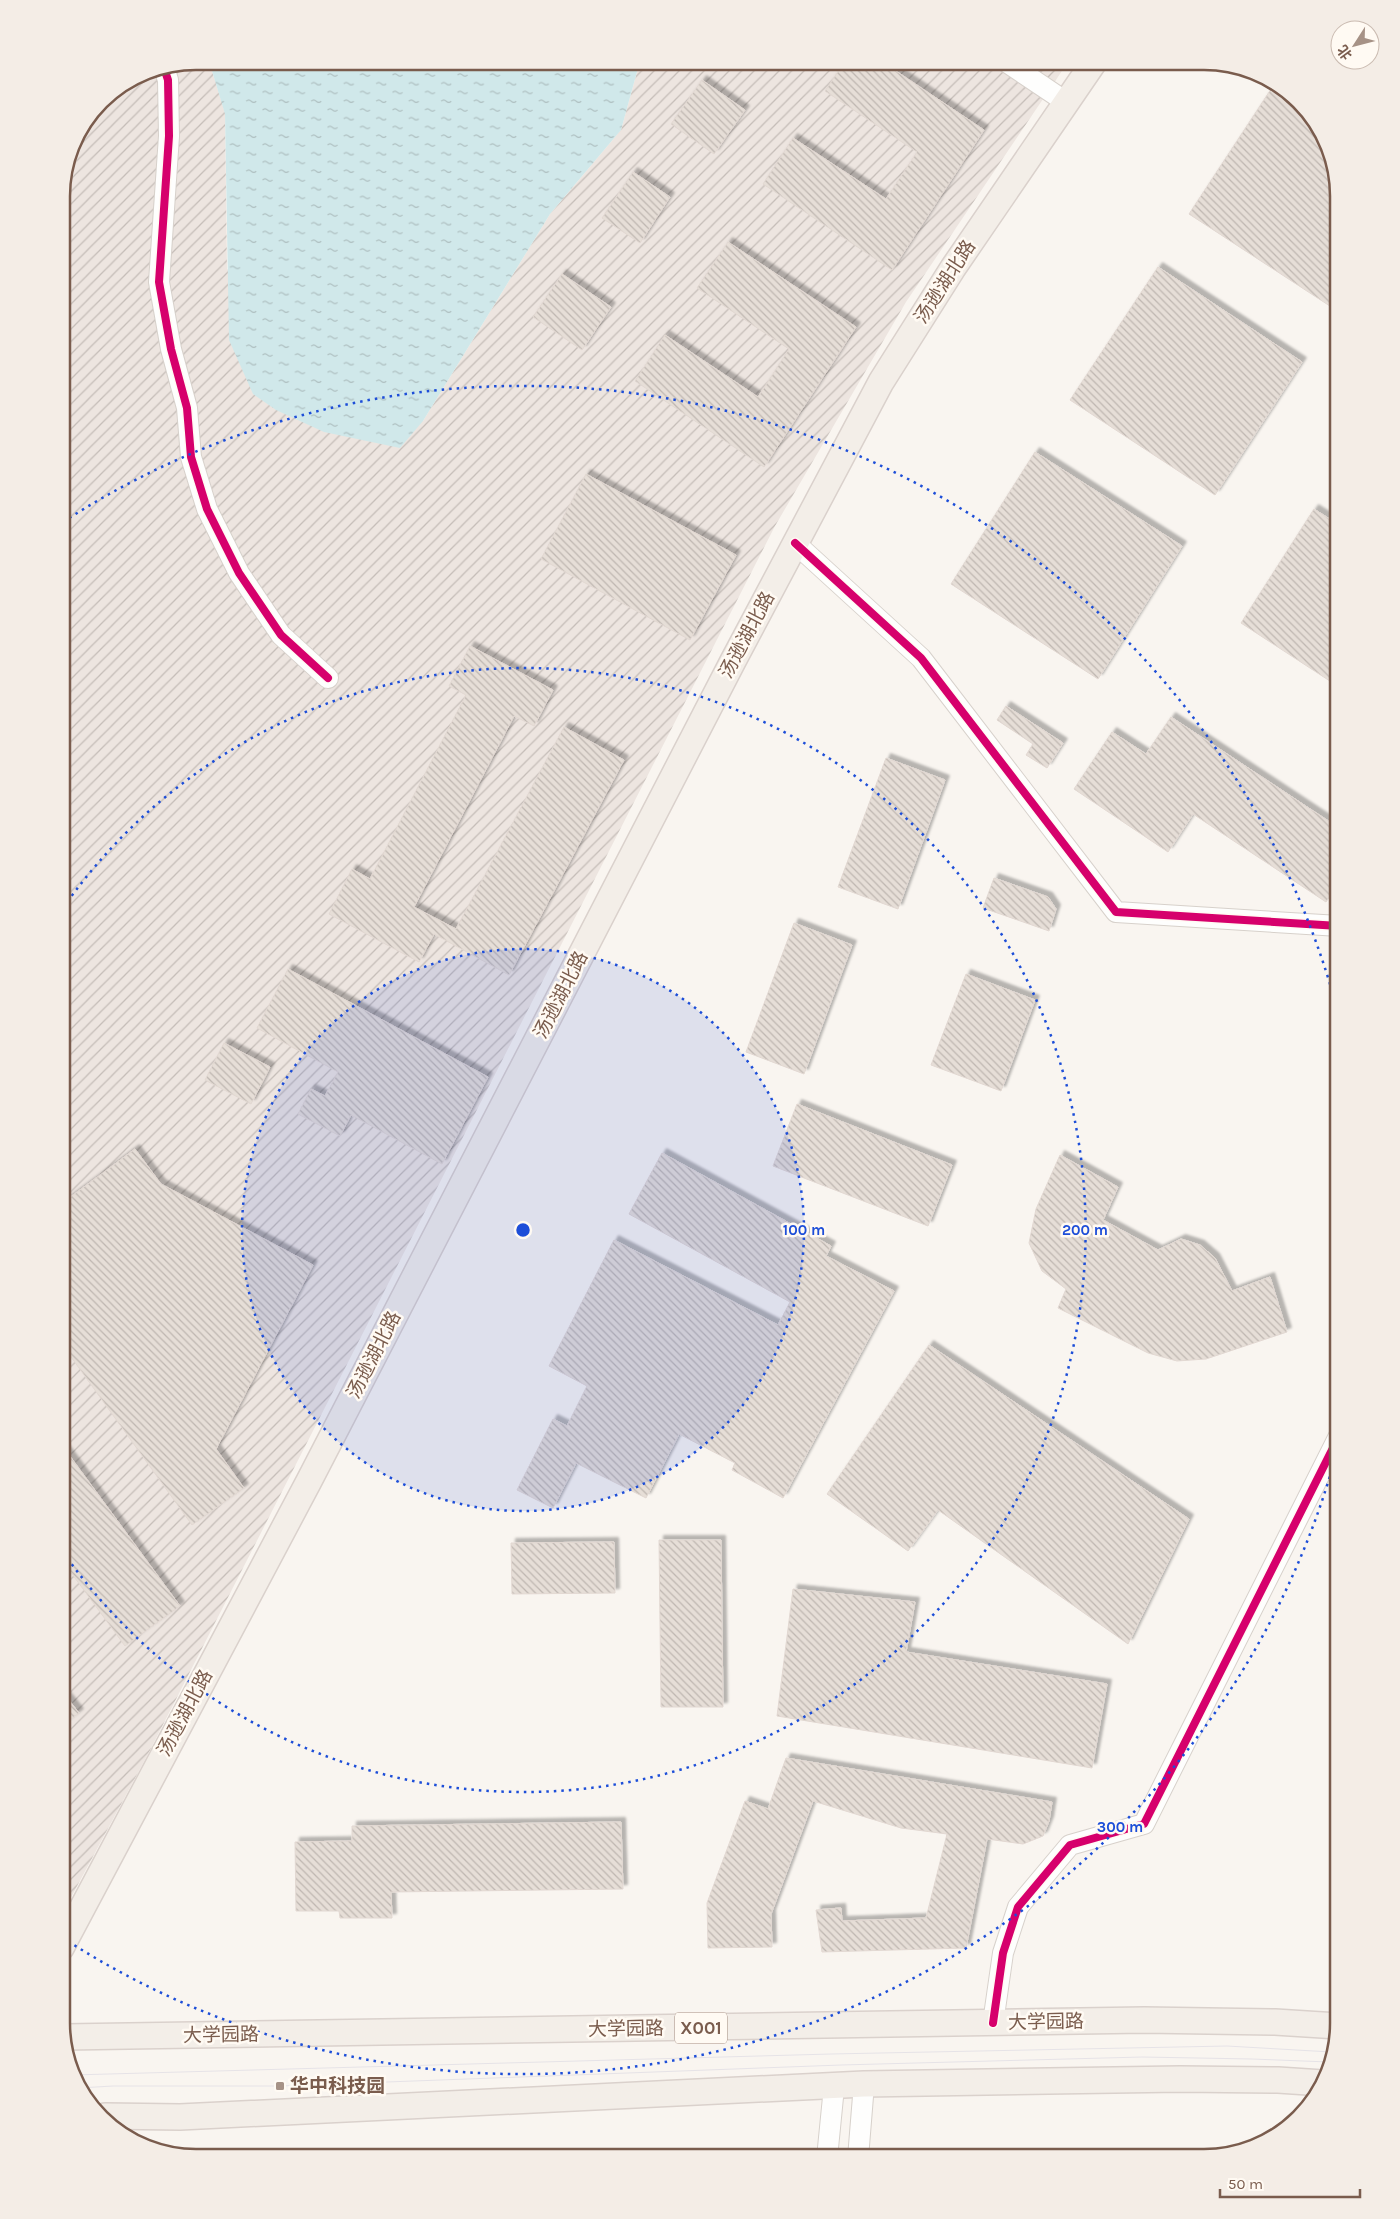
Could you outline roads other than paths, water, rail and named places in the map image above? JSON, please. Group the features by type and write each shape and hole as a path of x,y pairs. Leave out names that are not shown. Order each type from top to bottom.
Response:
{"main road":[{"name":"汤逊湖北路","path":"70,1931 309,1481 795,543 881,382 953,268 1088,70"},
{"name":"大学园路","path":"71,2037 1144,2020 1275,2022 1330,2025"},
{"path":"111,2116 180,2117 834,2087 864,2084 1180,2079 1278,2080 1315,2082"}],"street":[{"path":"1017,70 1066,102"},
{"path":"166,73 168,80 169,136 159,282 171,350 187,408 191,457 207,509 239,573 281,635 328,678"},
{"path":"795,543 921,658 1116,912 1330,925"},
{"path":"993,2023 1003,1953 1018,1907 1070,1845 1144,1824 1330,1454"},
{"path":"859,2149 864,2084"},
{"path":"829,2149 834,2087"}],"water":[{"path":"212,70 638,70 621,130 550,214 423,421 400,448 324,432 276,410 253,394 229,340 225,114"}],"tram line":[{"path":"81,2075 831,2054 1227,2046 1327,2052"},
{"path":"88,2087 280,2086 841,2065 1142,2057 1324,2062"}],"place":[{"name":"华中科技园","path":"280,2086"}]}
